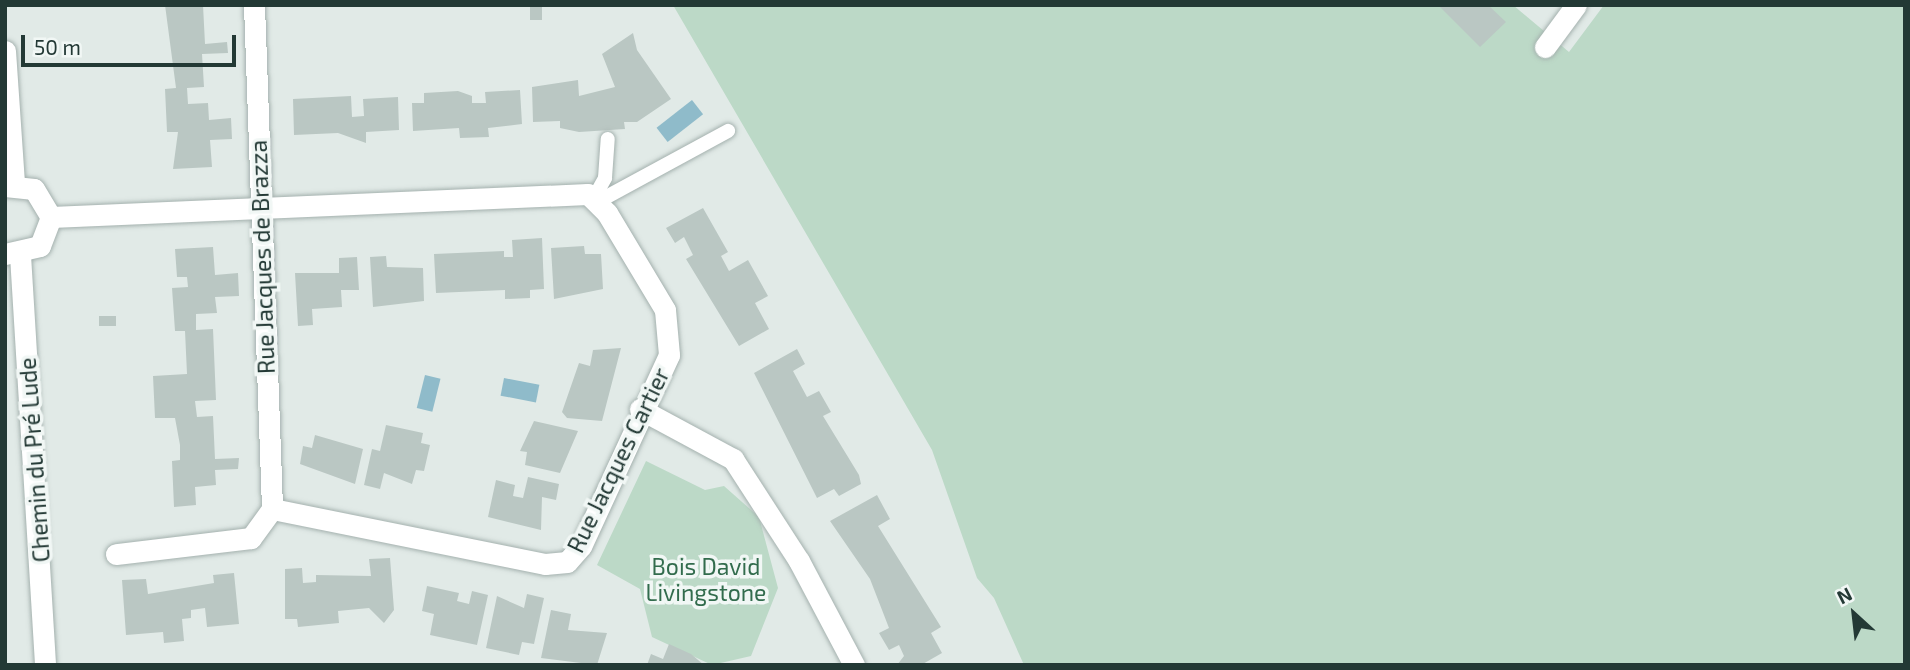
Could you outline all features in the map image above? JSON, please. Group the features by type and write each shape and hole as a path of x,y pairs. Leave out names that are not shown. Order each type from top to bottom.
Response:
{"street":[{"name":"Rue Jacques de Brazza","path":"254,5 272,509"},
{"path":"1545,47 1576,5"},
{"path":"5,51 9,185 43,197 51,217 40,246 13,255"},
{"path":"51,217 262,207 596,200"},
{"name":"Rue Jacques Cartier","path":"272,509 557,565 581,546 640,410 669,355 665,310 596,200"},
{"name":"Chemin du Pré Lude","path":"13,255 45,665"},
{"path":"640,410 733,459 799,561 854,665"},
{"path":"116,554 251,538 272,509"}],"lane":[{"path":"596,200 728,131"},
{"path":"596,200 605,178 608,139"}],"green space":[{"path":"673,5 1513,5 1569,52 1604,5 1905,5 1905,665 1024,665 994,598 977,578 932,450"},
{"name":"Bois David Livingstone","path":"646,461 705,490 724,486 759,517 778,588 751,656 712,665 652,637 640,589 597,565"}],"water":[{"path":"692,100 703,114 668,142 657,128"},
{"path":"425,375 441,379 432,412 417,408"},
{"path":"504,378 539,385 536,403 501,396"}],"building":[{"path":"165,5 203,5 205,44 227,42 228,53 202,54 204,87 187,88 188,104 208,103 209,120 231,118 232,139 210,140 212,167 173,169 178,132 167,132 165,89 176,88"},
{"path":"530,5 542,5 542,20 530,20"},
{"path":"1438,5 1488,5 1506,22 1480,47"},
{"path":"633,33 637,50 671,99 637,122 624,122 625,129 579,132 560,128 560,121 533,122 532,87 578,80 579,96 615,87 602,54"},
{"path":"520,90 522,124 488,128 489,137 460,138 459,128 413,131 412,103 424,103 424,93 458,91 472,96 472,103 486,103 485,92"},
{"path":"351,96 352,117 364,116 363,99 398,97 399,130 366,132 366,143 338,133 294,135 293,99"},
{"path":"703,208 728,252 721,256 729,271 748,260 768,296 755,303 769,329 739,346 686,259 693,255 684,237 675,243 666,228"},
{"path":"542,238 544,289 530,290 530,298 505,299 505,290 436,293 434,254 504,251 504,257 513,257 512,240"},
{"path":"584,246 585,254 601,254 603,289 554,299 551,248"},
{"path":"213,247 215,275 238,273 239,296 215,297 217,313 196,314 196,330 213,329 216,400 195,401 197,417 213,416 215,459 239,458 238,469 215,470 216,485 195,487 196,505 174,507 172,461 180,460 180,445 175,418 155,418 153,376 187,374 185,331 175,331 172,288 188,287 187,277 177,277 175,249"},
{"path":"386,256 387,267 423,268 424,301 373,307 370,257"},
{"path":"357,257 359,290 341,290 342,307 312,309 313,325 298,326 295,273 339,273 339,258"},
{"path":"99,316 116,316 116,326 99,326"},
{"path":"621,348 602,421 567,418 562,412 579,363 590,366 593,350"},
{"path":"797,349 805,364 793,371 807,397 819,391 831,412 823,416 859,475 861,484 839,496 834,489 817,498 754,373"},
{"path":"534,421 578,431 560,473 525,465 527,452 520,451"},
{"path":"386,425 423,433 421,443 430,445 424,471 416,470 412,484 384,473 380,489 364,485 372,449 380,451"},
{"path":"315,435 363,449 355,484 300,464 303,446 312,448"},
{"path":"528,477 559,484 556,500 542,497 541,530 488,517 496,480 515,485 513,496 523,498"},
{"path":"877,495 890,519 878,526 941,627 931,633 942,653 921,665 897,665 904,656 899,645 889,650 879,633 889,628 870,579 830,521"},
{"path":"390,558 394,610 384,623 369,608 338,611 339,623 298,627 297,619 285,619 285,569 302,568 303,583 316,582 316,575 371,576 369,559"},
{"path":"234,573 239,624 207,627 205,608 191,610 191,618 182,619 184,641 164,643 163,632 126,635 122,580 146,579 148,594 214,583 213,575"},
{"path":"427,586 459,593 457,601 469,604 472,591 488,595 477,645 430,635 434,614 422,611"},
{"path":"527,594 544,598 534,644 522,642 519,655 486,648 497,596 524,608"},
{"path":"551,610 571,614 568,630 607,633 597,665 541,658"},
{"path":"669,644 691,654 704,665 647,665 651,654 663,659"}]}
